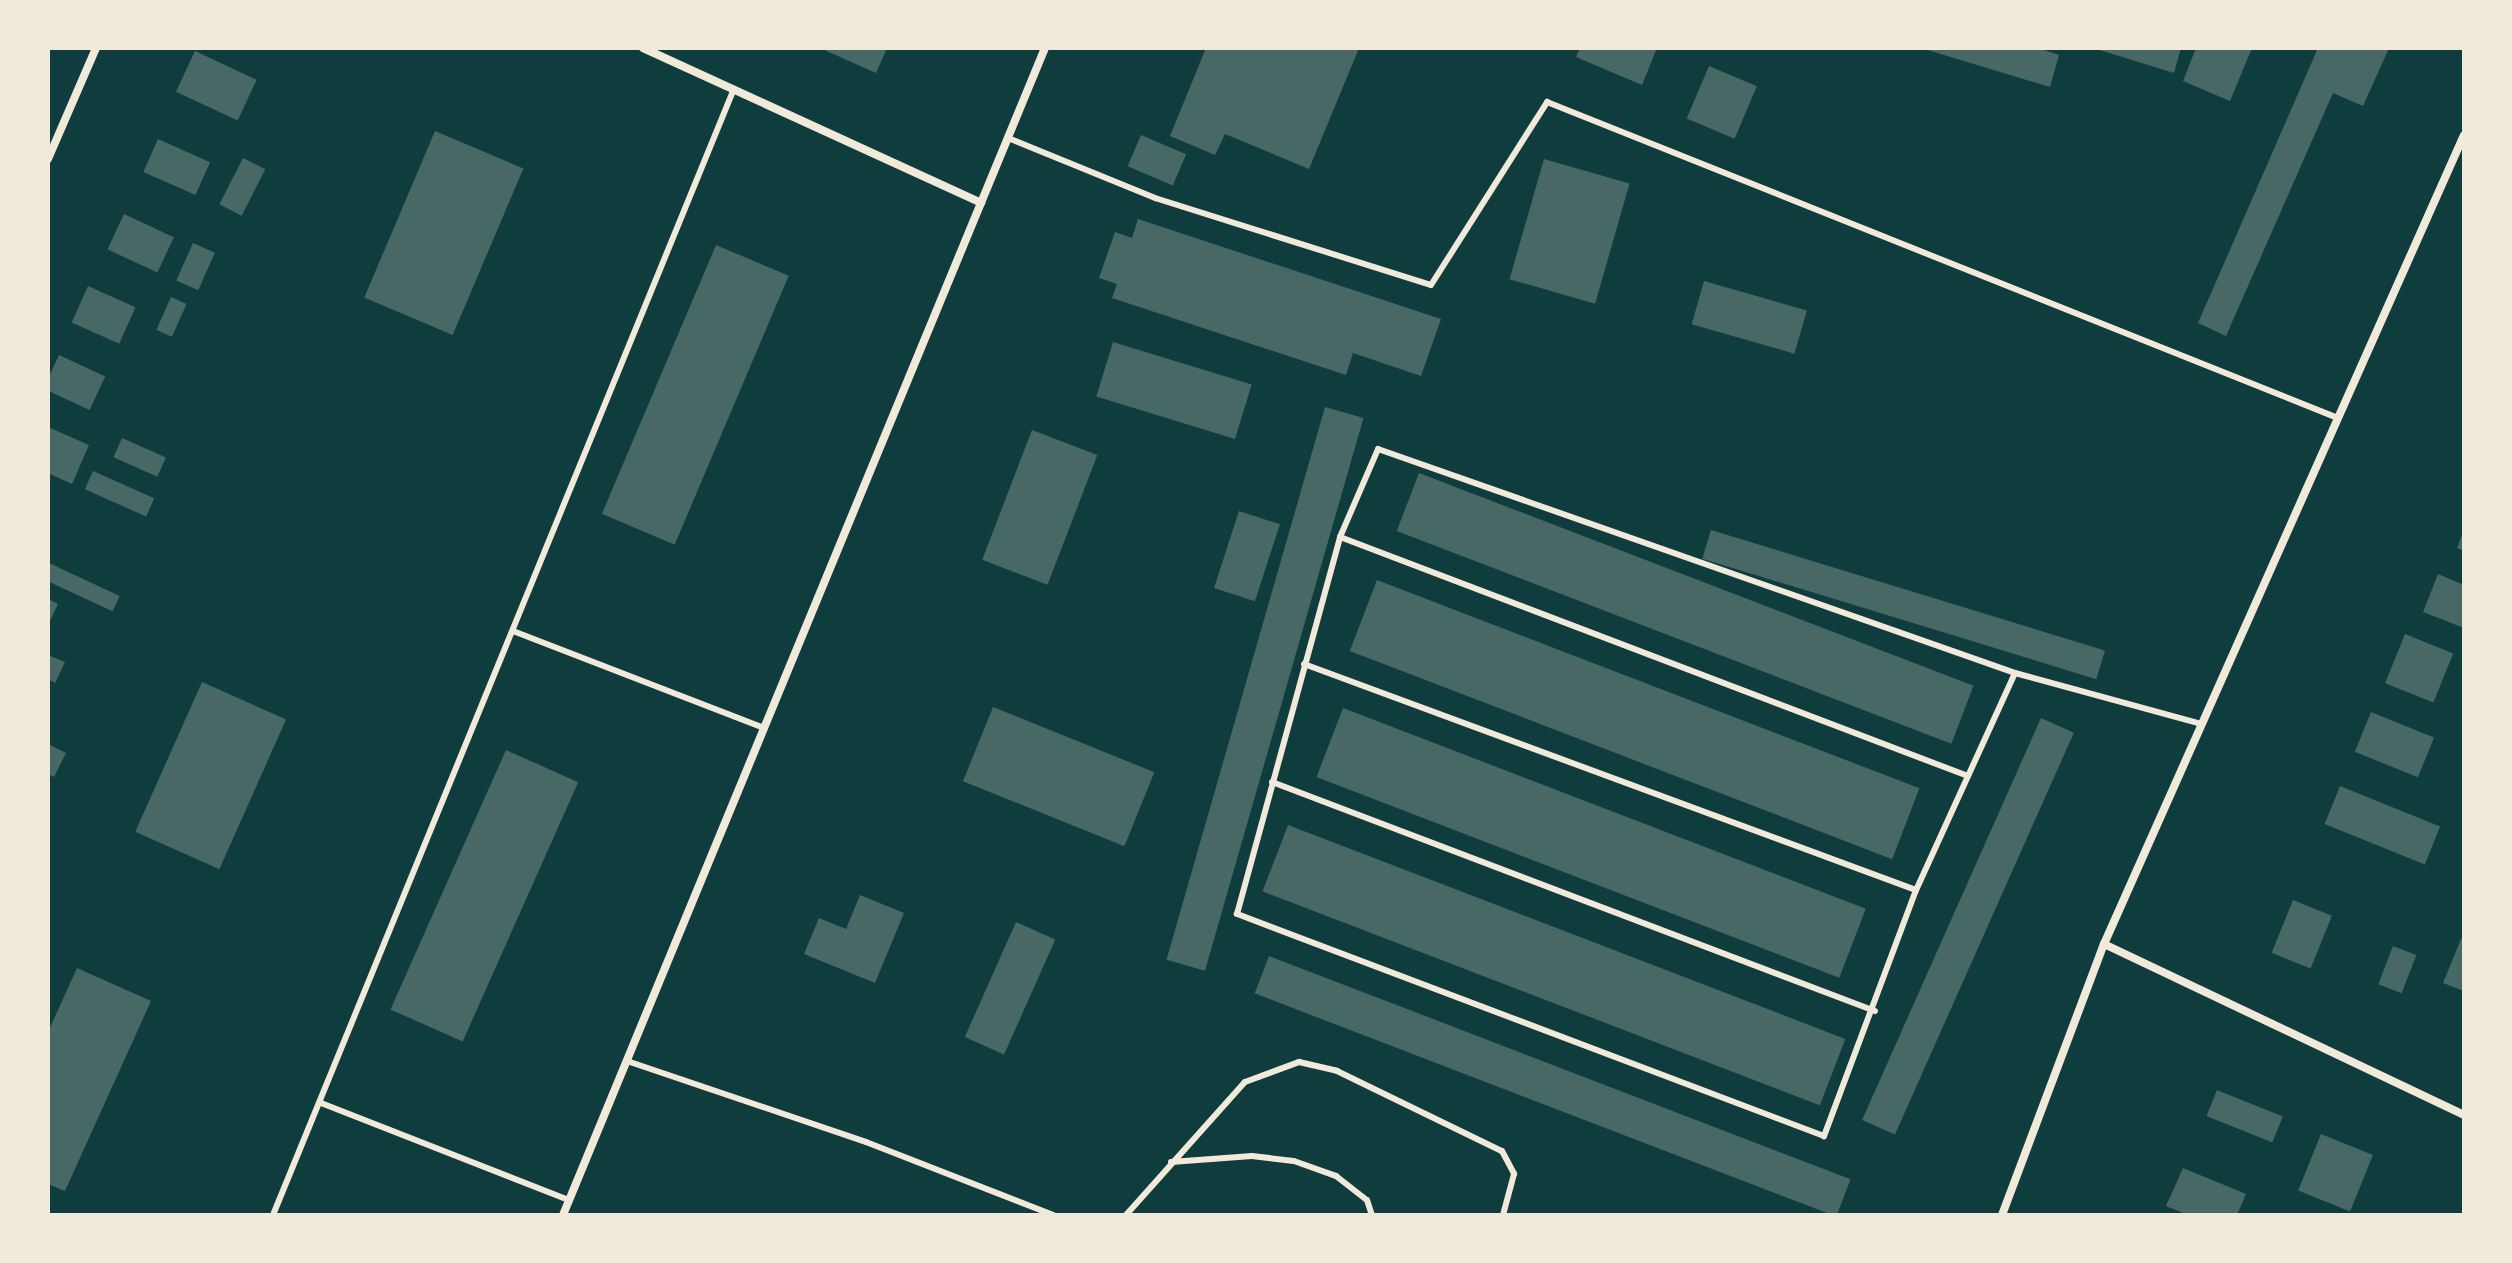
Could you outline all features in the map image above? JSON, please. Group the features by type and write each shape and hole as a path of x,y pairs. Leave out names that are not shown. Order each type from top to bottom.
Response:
{"street":[{"path":"48,159 96,48"},
{"path":"643,48 981,203"},
{"path":"563,1215 1045,48"},
{"path":"2002,1215 2104,944 2464,135"},
{"path":"2104,944 2464,1115"}],"lane":[{"path":"273,1215 734,89"},
{"path":"1008,138 1155,198 1431,285 1547,102 2338,418"},
{"path":"2015,673 1916,890 1875,1011 1824,1136 1237,914 1340,537 1378,449 2015,673 2201,724"},
{"path":"1340,537 1968,776"},
{"path":"513,631 764,728"},
{"path":"1304,664 1916,890"},
{"path":"1272,782 1875,1011"},
{"path":"627,1061 866,1142 1053,1215"},
{"path":"1126,1215 1245,1082 1299,1062 1337,1071 1502,1151 1514,1174 1503,1215"},
{"path":"321,1103 569,1200"},
{"path":"1171,1162 1252,1156 1294,1161 1336,1176 1367,1200 1372,1215"}],"building":[{"path":"820,48 887,48 876,73"},
{"path":"1206,48 1359,48 1309,169 1225,134 1215,155 1170,136"},
{"path":"1580,48 1657,48 1642,85 1576,57"},
{"path":"1921,48 2038,48 2059,55 2050,87"},
{"path":"2093,48 2181,48 2174,73"},
{"path":"2196,48 2252,48 2230,101 2183,81"},
{"path":"2318,48 2389,48 2363,106 2333,93 2226,336 2198,323"},
{"path":"195,51 257,80 238,121 176,92"},
{"path":"1709,66 1757,86 1735,139 1687,118"},
{"path":"435,131 523,169 453,335 364,298"},
{"path":"1141,135 1186,154 1173,185 1128,166"},
{"path":"158,139 210,162 195,195 143,172"},
{"path":"243,158 265,169 242,216 219,204"},
{"path":"1544,159 1630,184 1595,304 1510,279"},
{"path":"124,214 174,237 157,273 108,249"},
{"path":"1138,219 1441,319 1421,376 1353,353 1346,375 1112,298 1117,284 1099,278 1115,232 1132,238"},
{"path":"193,243 215,253 198,290 176,280"},
{"path":"716,245 789,276 675,545 602,514"},
{"path":"1704,281 1807,310 1794,354 1692,324"},
{"path":"88,286 136,307 119,344 72,323"},
{"path":"171,297 187,304 172,337 156,330"},
{"path":"1113,342 1252,384 1235,439 1096,397"},
{"path":"59,355 105,377 90,410 48,391 48,379"},
{"path":"1325,407 1363,418 1205,971 1167,960"},
{"path":"48,427 89,445 72,484 48,473"},
{"path":"1032,430 1097,455 1048,585 982,560"},
{"path":"122,438 166,458 157,477 113,457"},
{"path":"93,471 154,498 146,517 85,489"},
{"path":"1419,473 1974,686 1951,744 1397,531"},
{"path":"1239,511 1280,524 1255,601 1214,588"},
{"path":"1711,530 2105,650 2096,679 1702,559"},
{"path":"2464,530 2464,551 2457,548"},
{"path":"49,563 120,596 113,611 48,581"},
{"path":"2438,574 2464,585 2464,628 2423,612"},
{"path":"1377,580 1919,788 1892,859 1350,651"},
{"path":"48,599 58,604 48,625"},
{"path":"2405,634 2453,653 2433,703 2385,683"},
{"path":"48,655 65,662 55,683 48,679"},
{"path":"202,682 286,719 219,869 135,832"},
{"path":"993,707 1154,772 1124,846 963,781"},
{"path":"1343,708 1866,909 1839,978 1316,777"},
{"path":"2371,712 2434,737 2418,777 2355,752"},
{"path":"2041,718 2074,733 1895,1135 1862,1120"},
{"path":"48,744 66,753 54,777 48,774"},
{"path":"506,750 578,782 463,1042 390,1009"},
{"path":"2340,786 2440,826 2425,864 2325,824"},
{"path":"1288,825 1845,1039 1820,1105 1263,891"},
{"path":"860,895 904,913 875,983 804,954 819,918 846,929"},
{"path":"2293,900 2332,916 2311,969 2272,953"},
{"path":"1016,922 1055,939 1004,1055 965,1037"},
{"path":"2464,932 2464,991 2443,983"},
{"path":"2393,946 2416,955 2402,993 2378,984"},
{"path":"1269,956 1851,1179 1837,1215 1832,1215 1255,993"},
{"path":"77,968 151,1001 65,1191 48,1184 48,1032"},
{"path":"2217,1090 2283,1117 2272,1143 2207,1116"},
{"path":"2321,1134 2373,1155 2350,1212 2298,1191"},
{"path":"2183,1168 2246,1194 2237,1215 2188,1215 2166,1206"}]}
